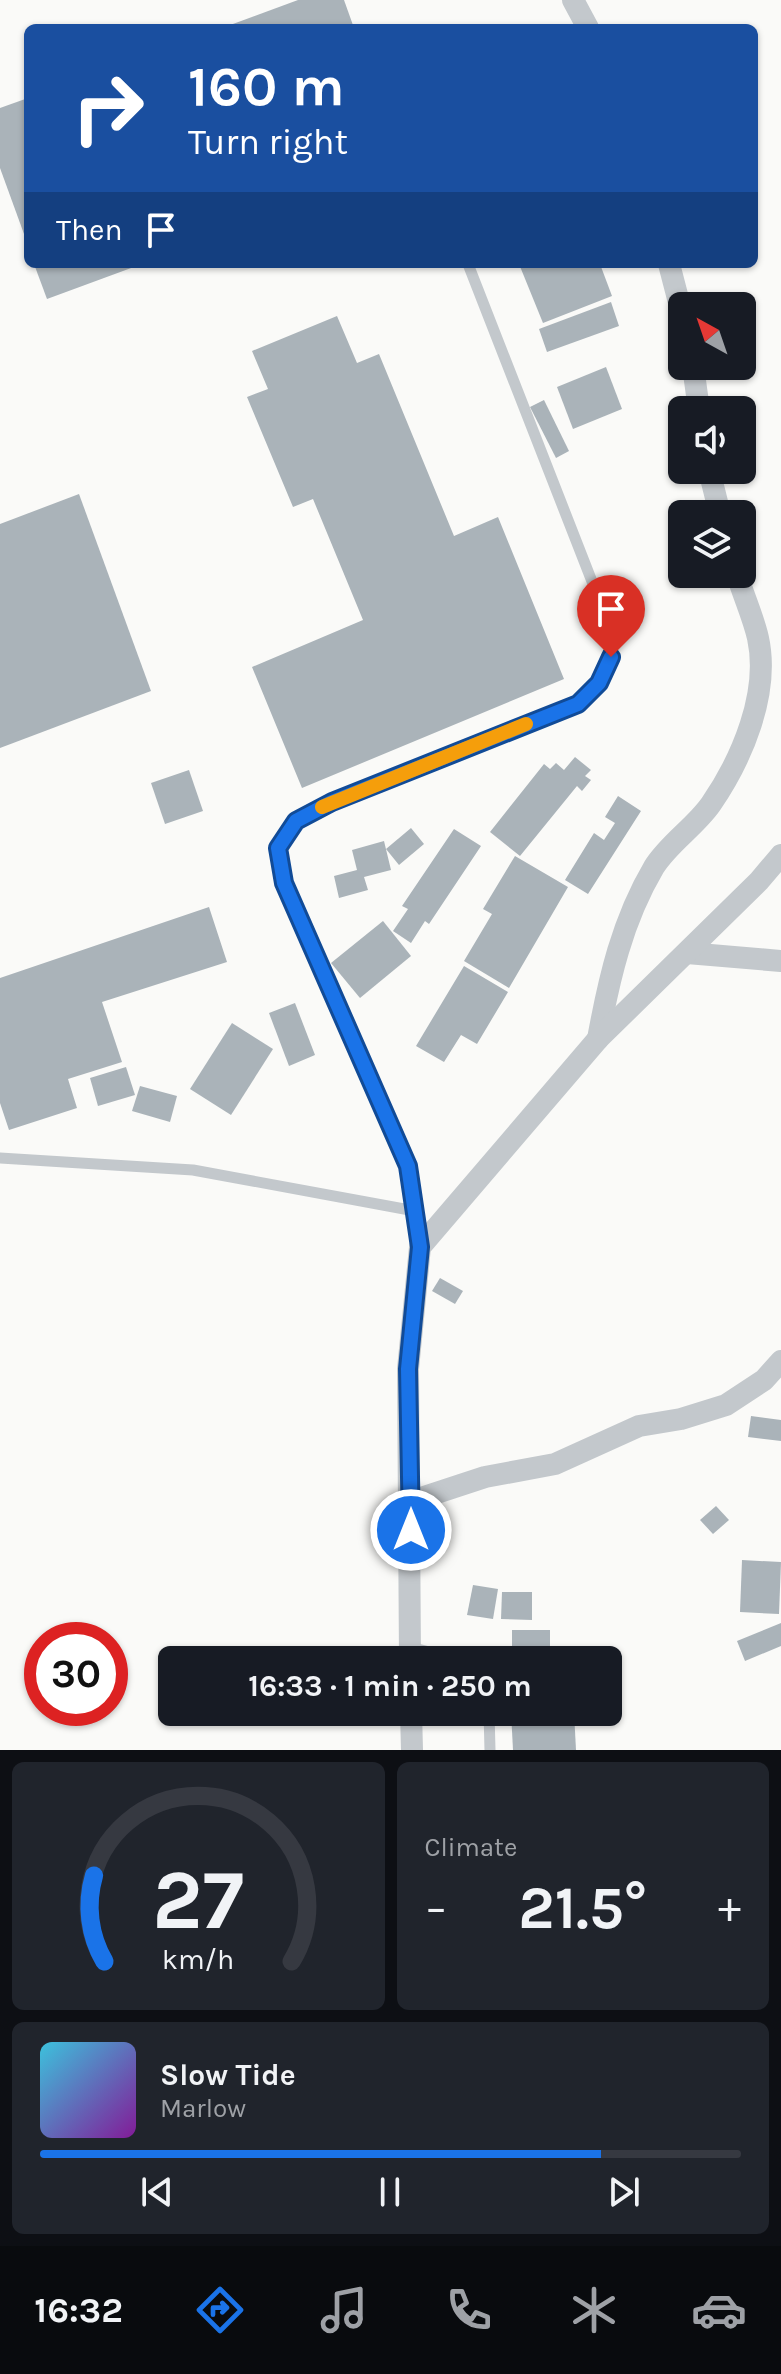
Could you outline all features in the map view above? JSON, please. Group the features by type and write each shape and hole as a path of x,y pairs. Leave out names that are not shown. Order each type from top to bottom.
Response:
{"street":[{"path":"573,0 586,24"},
{"path":"670,268 676,292"},
{"path":"598,1039 611,967 655,864 710,806 731,771 753,717 760,677 758,639 742,588"},
{"path":"410,1646 412,1501 408,1369 420,1247 598,1039 687,953 781,855"},
{"path":"687,953 781,961"},
{"path":"412,1501 485,1477 555,1464 639,1426 681,1419 726,1405 764,1380 781,1361"},
{"path":"411,1726 412,1750"}],"lane":[{"path":"420,1247 408,1166 284,883 278,848 296,821 332,802 578,704 599,683 611,657 609,625 470,268"},
{"path":"0,1158 193,1170 415,1211"},
{"path":"489,1726 490,1750"}],"building":[{"path":"298,0 344,0 353,24 233,24"},
{"path":"24,99 24,234 0,168 0,108"},
{"path":"35,268 131,268 47,299"},
{"path":"521,268 602,268 612,296 543,323"},
{"path":"611,302 619,326 547,352 539,329"},
{"path":"337,316 357,363 379,354 454,536 498,517 564,679 302,788 252,667 363,620 313,499 293,507 247,397 268,389 252,351"},
{"path":"606,367 622,409 573,429 557,387"},
{"path":"544,400 569,451 556,458 530,407"},
{"path":"79,494 151,691 0,748 0,524"},
{"path":"575,757 591,770 585,776 591,780 582,791 577,786 520,856 490,832 544,764 550,769 556,763 564,770"},
{"path":"189,770 203,811 165,824 151,783"},
{"path":"618,796 641,811 588,894 565,880 594,833 604,840 615,823 605,817"},
{"path":"411,828 424,844 399,865 386,849"},
{"path":"454,829 481,846 429,924 425,921 411,943 393,931 408,909 402,906"},
{"path":"384,841 391,870 364,877 368,890 339,898 334,876 357,870 352,850"},
{"path":"515,856 568,887 509,988 464,961 492,914 483,909"},
{"path":"209,907 227,962 102,1002 122,1062 68,1079 77,1108 9,1130 0,1103 0,978"},
{"path":"383,921 411,956 360,998 331,963"},
{"path":"464,966 508,992 477,1044 461,1035 444,1062 416,1046"},
{"path":"295,1003 315,1055 289,1066 269,1013"},
{"path":"232,1023 273,1049 231,1115 190,1089"},
{"path":"126,1067 135,1095 98,1106 90,1078"},
{"path":"140,1086 177,1096 170,1122 132,1111"},
{"path":"440,1278 463,1291 455,1304 432,1291"},
{"path":"751,1416 781,1420 781,1441 748,1437"},
{"path":"716,1506 729,1520 713,1534 700,1520"},
{"path":"742,1560 781,1562 779,1614 740,1612"},
{"path":"473,1585 498,1589 493,1619 467,1615"},
{"path":"502,1592 532,1592 532,1620 501,1619"},
{"path":"781,1623 781,1646 745,1661 737,1641"},
{"path":"512,1630 550,1630 550,1646 512,1646"},
{"path":"512,1726 575,1726 576,1750 513,1750"}],"slow traffic":[{"path":"322,807 526,724"}],"route":[{"path":"411,1530 408,1369 420,1247 408,1166 284,883 278,848 296,821 332,802 578,704 599,683 611,657"}]}
